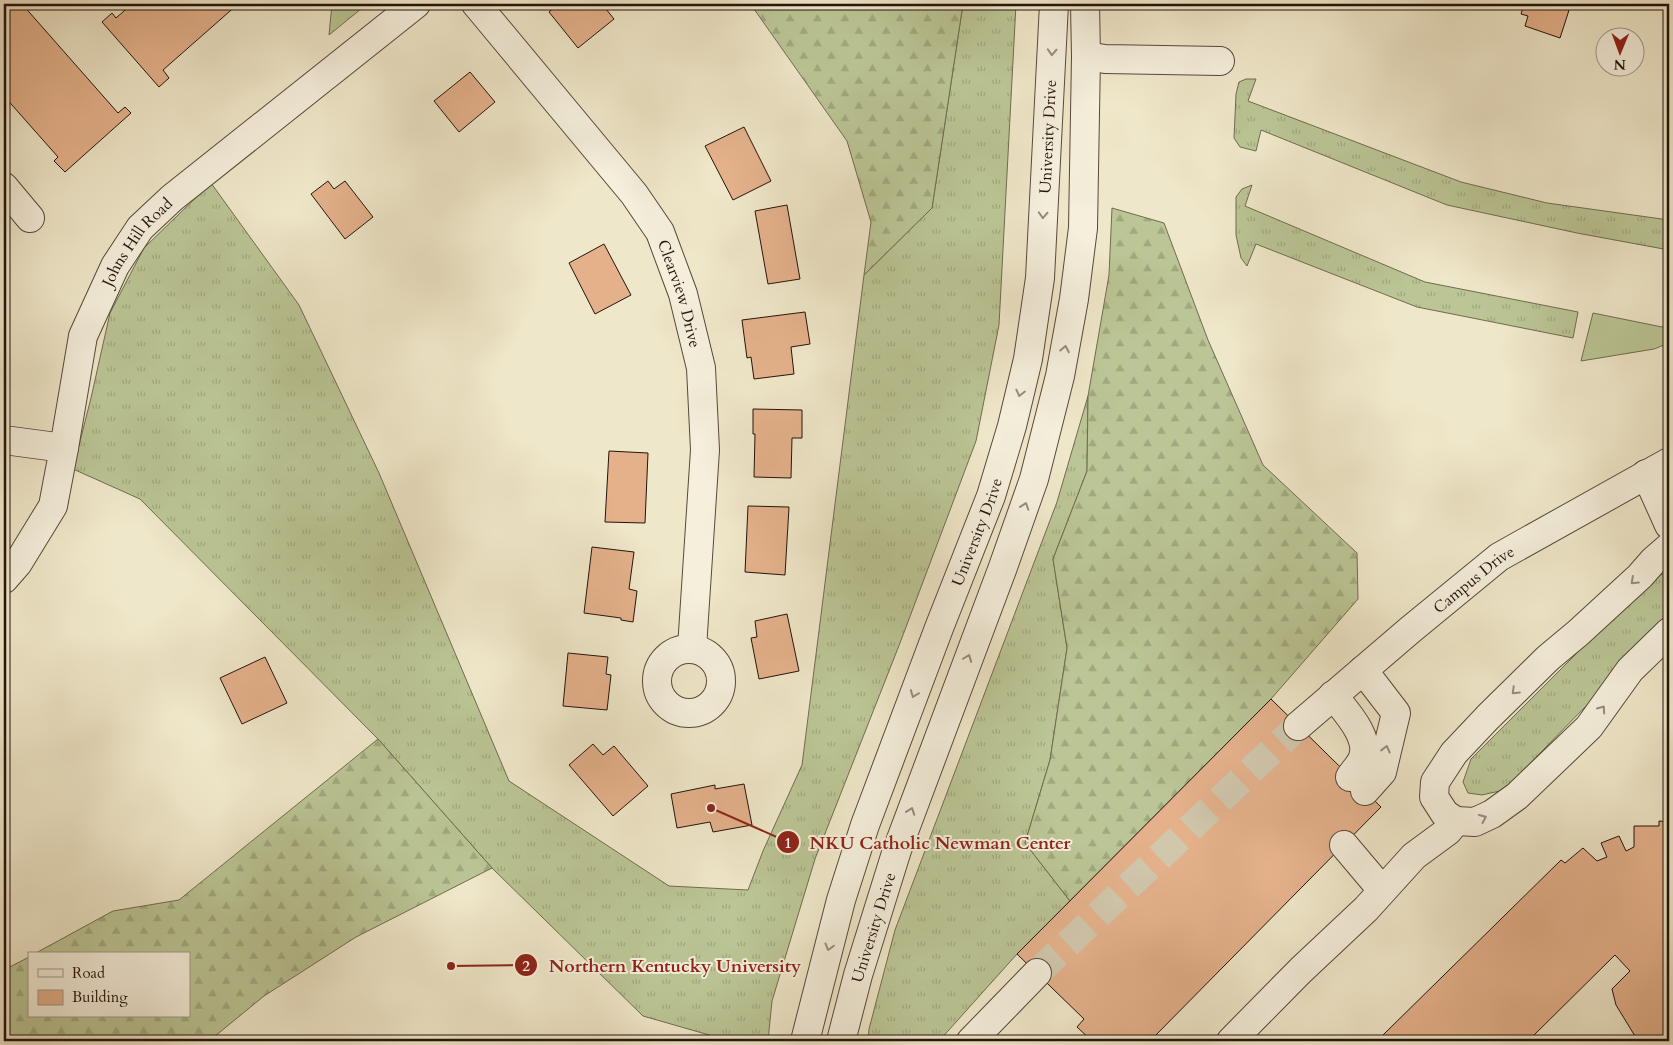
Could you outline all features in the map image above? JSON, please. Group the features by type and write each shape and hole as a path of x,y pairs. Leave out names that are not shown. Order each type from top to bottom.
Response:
{"street":[{"name":"Johns Hill Road","path":"4,579 18,563 53,506 83,336 115,266 140,228 172,198 416,4"},
{"name":"Clearview Drive","path":"476,4 634,194 660,232 684,294 701,368 705,450 692,648"},
{"name":"University Drive","path":"805,1041 841,900 865,825 991,496 1012,426 1028,359 1040,278 1054,4"},
{"name":"University Drive","path":"841,1041 858,975 897,850 1004,567 1034,479 1058,385 1074,299 1082,228 1086,56 1085,4"},
{"path":"1086,56 1105,59 1220,61"},
{"path":"4,187 30,218"},
{"path":"4,440 64,448"},
{"path":"1658,468 1669,525"},
{"name":"Campus Drive","path":"1298,726 1499,557 1658,468"},
{"path":"1669,547 1578,633 1548,658 1454,753 1435,782 1434,797 1445,814 1456,821 1475,822 1492,814 1517,796 1589,727 1630,670 1669,632"},
{"path":"1333,695 1363,738 1363,757 1358,784 1382,772 1396,713 1363,670"},
{"path":"1231,1041 1301,970 1366,909 1414,856 1448,831 1456,821"},
{"path":"1350,840 1388,883"},
{"path":"971,1041 1037,973"}],"green space":[{"path":"332,4 367,4 329,35"},
{"path":"759,4 963,4 932,208 864,275 871,222 847,141 754,9"},
{"path":"963,4 1016,4 999,325 976,441 900,643 815,859 772,1001 768,1041 730,1041 643,1016 492,868 378,739 140,499 73,469 110,313 144,248 211,183 299,305 379,473 509,781 669,886 748,890 763,851 802,765 864,275 932,208"},
{"path":"1246,79 1256,79 1248,101 1461,182 1547,203 1669,220 1669,250 1577,233 1447,205 1261,130 1256,151 1240,147 1234,138 1236,94 1239,82"},
{"path":"1252,185 1245,206 1425,282 1578,312 1573,338 1417,307 1256,244 1247,266 1241,258 1236,235 1236,197 1242,189"},
{"path":"1112,208 1164,223 1208,340 1263,465 1357,553 1358,599 1271,699 1070,901 1025,843 1050,760 1067,648 1053,559 1087,471 1088,396 1109,275"},
{"path":"1593,313 1667,328 1669,317 1669,343 1654,349 1581,361"},
{"path":"1088,396 1087,471 1053,559 1067,648 1050,760 1025,843 1070,901 1017,954 939,1041 868,1041 869,1029 895,930 1057,502"},
{"path":"1669,574 1669,621 1504,790 1482,795 1468,793 1463,782 1471,759 1654,576"},
{"path":"378,739 492,868 356,937 264,996 209,1041 4,1041 4,970 28,958 28,1018 190,1018 190,952 38,952 113,911 179,900"}],"building":[{"path":"4,4 22,4 118,113 125,107 131,113 65,172 54,161 58,157 4,96"},
{"path":"132,4 238,4 163,70 169,78 159,87 102,22 112,13 116,18"},
{"path":"558,4 602,4 614,19 578,48 549,12"},
{"path":"1524,4 1571,4 1560,38 1525,26 1528,16 1521,14"},
{"path":"1664,4 1669,4 1669,32 1665,32"},
{"path":"470,72 495,102 459,132 434,101"},
{"path":"744,127 771,181 733,200 705,146"},
{"path":"328,181 334,189 345,181 373,217 345,239 311,194"},
{"path":"787,205 800,279 768,284 755,211"},
{"path":"604,244 631,295 595,314 569,263"},
{"path":"805,312 810,344 791,347 794,374 754,379 751,357 747,358 742,320"},
{"path":"753,409 802,410 802,438 792,438 791,478 754,477 755,434 753,434"},
{"path":"609,451 648,453 645,523 605,522"},
{"path":"748,506 789,507 785,575 745,572"},
{"path":"592,547 634,552 629,589 637,591 633,622 621,620 621,618 584,613"},
{"path":"787,614 799,671 759,679 751,638 757,637 755,621"},
{"path":"568,653 608,657 606,674 611,675 607,710 563,706"},
{"path":"265,657 287,703 242,724 220,678"},
{"path":"1271,699 1381,807 1150,1041 1092,1041 1077,1027 1084,1019 1017,954"},
{"path":"593,744 603,755 614,746 648,786 613,816 569,765"},
{"path":"744,784 752,825 713,832 710,822 677,828 671,794 715,785 715,789"},
{"path":"1659,821 1669,822 1669,1041 1638,1041 1616,1005 1612,989 1630,971 1615,955 1528,1041 1388,1041 1383,1035 1561,860 1565,863 1583,848 1597,861 1607,857 1601,843 1619,836 1626,851 1634,847 1634,826 1659,826"}],"tunnel":[{"path":"1037,973 1298,726"}],"place":[{"name":"NKU Catholic Newman Center","path":"711,808"},
{"name":"Northern Kentucky University","path":"451,966"}]}
